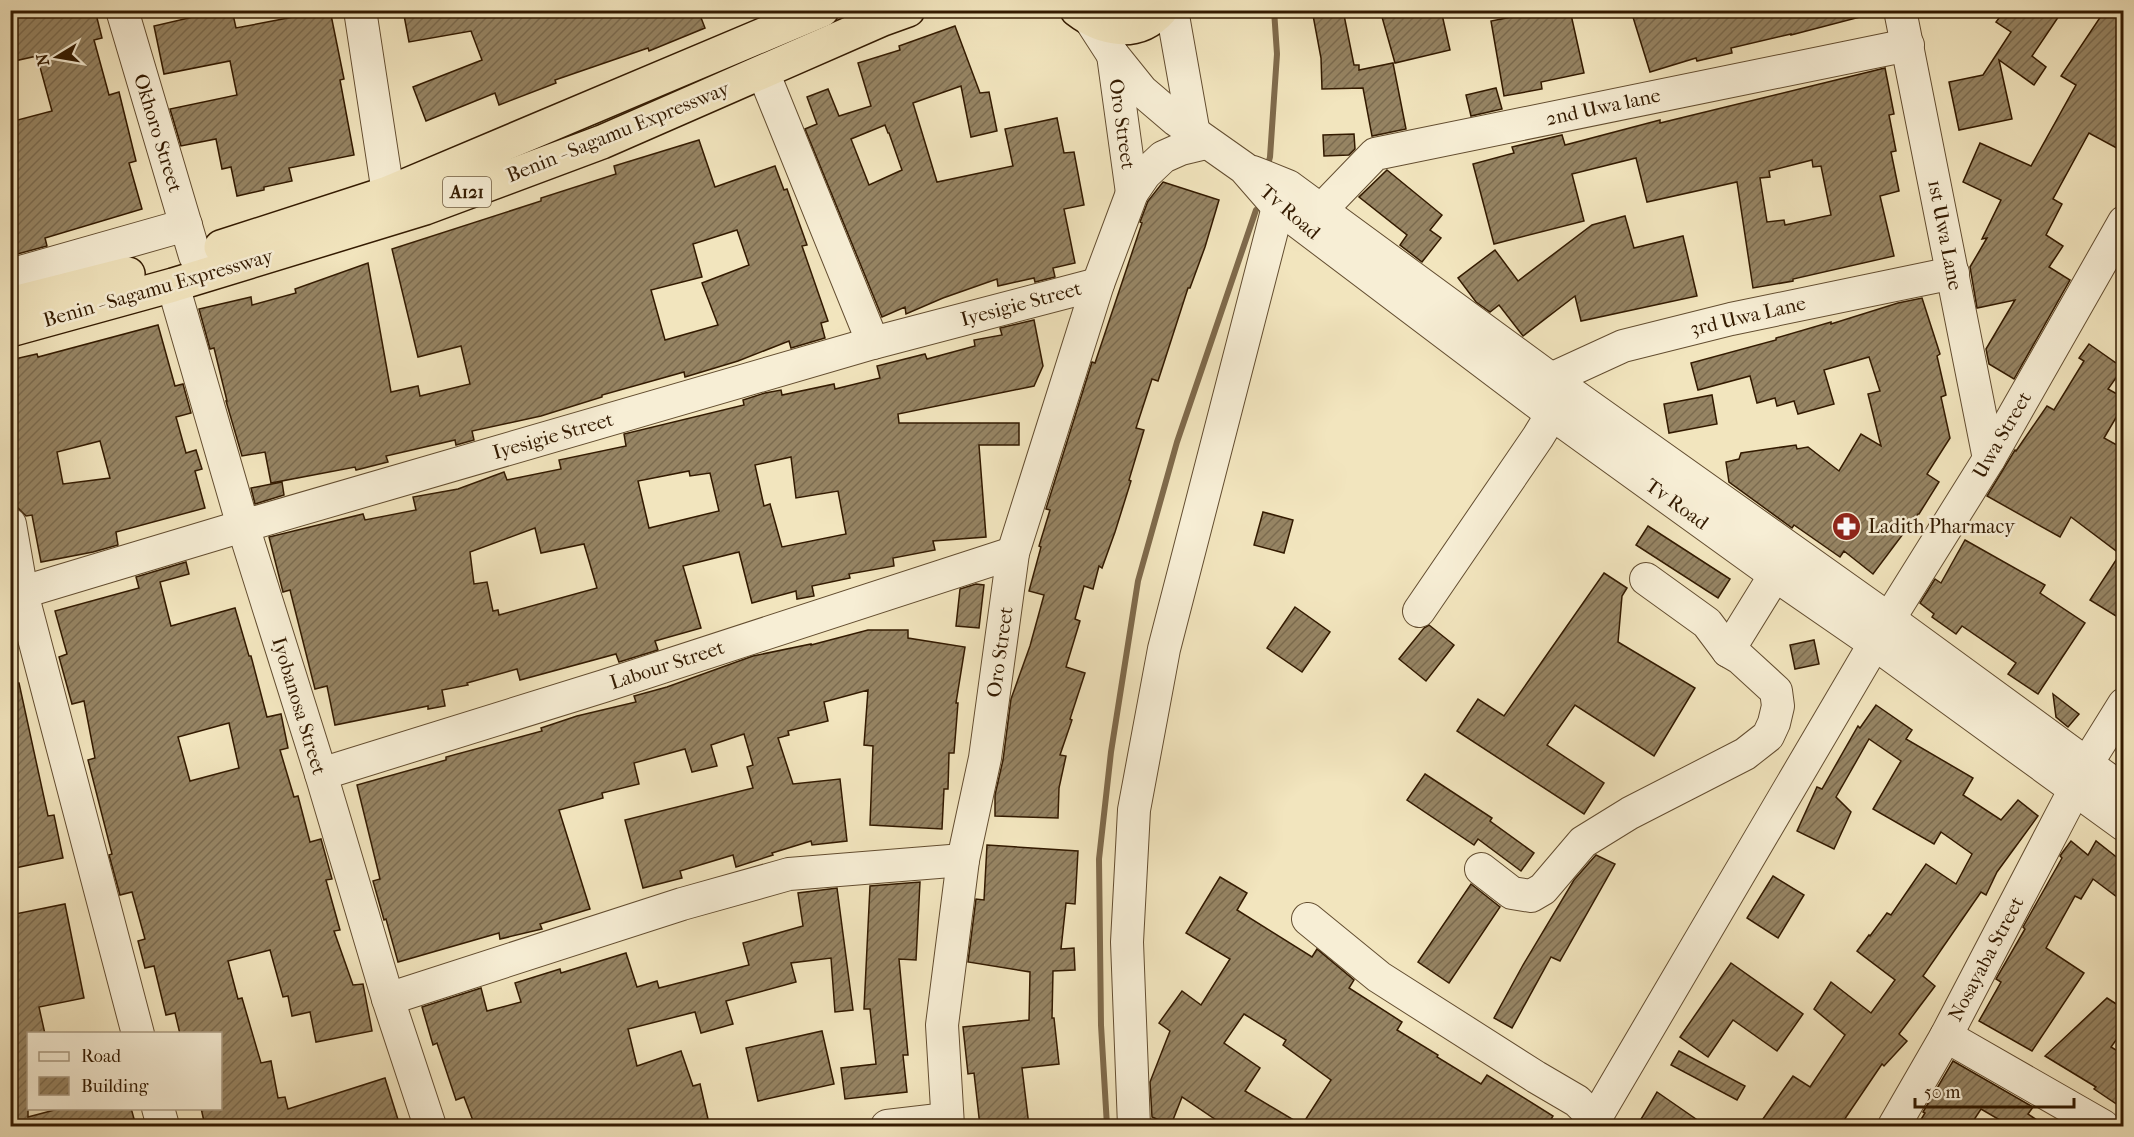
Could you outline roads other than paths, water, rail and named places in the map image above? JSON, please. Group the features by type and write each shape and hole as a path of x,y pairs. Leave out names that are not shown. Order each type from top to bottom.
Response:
{"highway":[{"name":"A121","path":"10,304 190,240 388,193 822,10"},
{"name":"Benin - Sagamu Expressway","path":"10,330 173,285 425,208 602,142 908,10"},
{"path":"1084,16 1113,28 1135,27 1155,17 1161,10"}],"street":[{"name":"Okhoro Street","path":"122,10 190,240"},
{"path":"360,10 388,193"},
{"path":"1172,10 1200,138"},
{"name":"1st Uwa Lane","path":"1900,10 1989,459"},
{"name":"Tv Road","path":"1084,16 1142,91 1200,138 1244,168 1288,186 1551,379 1882,631 2081,777 2124,825"},
{"name":"2nd Uwa lane","path":"1320,211 1375,154 1908,45"},
{"name":"Oro Street","path":"1113,55 1132,193"},
{"path":"763,72 873,342"},
{"name":"Oro Street","path":"948,1123 942,1025 963,860 985,758 1013,553 1098,284 1132,193 1145,174 1163,157 1200,138"},
{"name":"Tv Road","path":"1244,168 1278,207 1552,414 1775,575 1882,631"},
{"path":"1134,1126 1127,942 1134,810 1164,649 1278,207"},
{"name":"Uwa Street","path":"1593,1123 1882,631 1989,459 2124,222"},
{"path":"10,275 190,240"},
{"name":"3rd Uwa Lane","path":"1551,379 1623,346 1731,319 1953,273"},
{"name":"Iyesigie Street","path":"16,594 873,342 1098,284"},
{"name":"Iyobanosa Street","path":"173,285 243,526 321,774 388,999 430,1126"},
{"path":"1419,611 1552,414"},
{"path":"10,524 16,594 137,1032"},
{"name":"Labour Street","path":"321,774 604,686 1013,553"},
{"path":"1728,651 1775,575"},
{"path":"1481,869 1512,893 1531,896 1543,889 1583,842 1629,813 1745,754 1768,736 1778,706 1776,691 1740,658 1728,651 1707,623 1646,579"},
{"name":"Nosayaba Street","path":"1894,1126 1946,1036 2081,777 2124,704"},
{"name":"Tv Road","path":"2081,777 2124,791"},
{"path":"388,999 682,904 789,874 963,860"},
{"path":"1308,919 1380,977 1577,1101 1593,1123"},
{"path":"1946,1036 2103,1126"},
{"path":"159,1110 163,1126"},
{"path":"887,1126 948,1123"}],"waterway":[{"path":"1267,168 1270,157 1277,54 1274,10"},
{"path":"1107,1126 1101,1025 1099,859 1111,752 1138,581 1177,442 1256,210"}],"place":[{"name":"Ladith Pharmacy","path":"1847,526"}]}
